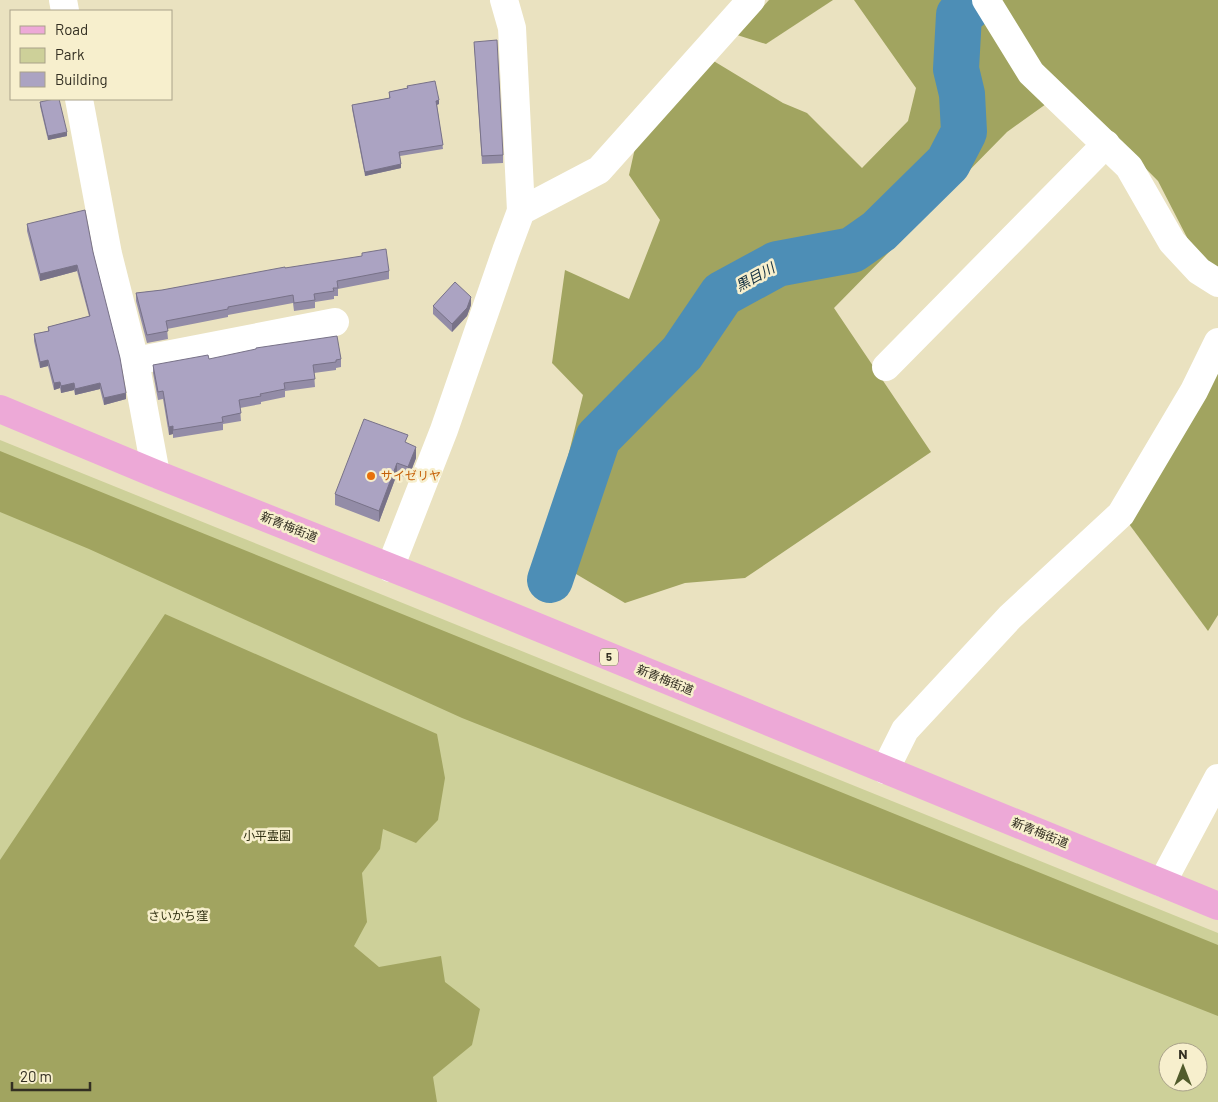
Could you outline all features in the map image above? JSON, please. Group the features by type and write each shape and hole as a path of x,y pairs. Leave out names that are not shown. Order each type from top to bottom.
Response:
{"main road":[{"name":"新青梅街道","path":"0,409 1218,906"}],"street":[{"path":"390,568 444,430 521,212 512,28 504,0"},
{"path":"521,212 599,170 750,0"},
{"path":"987,1 1031,73 1129,167 1172,242 1199,271 1218,283"},
{"path":"79,100 108,254 135,362 156,474"},
{"path":"886,367 1106,144"},
{"path":"135,362 335,322"},
{"path":"885,770 905,730 911,723 1010,617 1121,514 1194,390 1218,342"},
{"path":"1162,883 1218,778"}],"green space":[{"path":"769,0 833,0 766,44 737,35"},
{"path":"854,0 1218,0 1218,270 1197,257 1158,181 1067,89 1007,132 834,308 931,452 745,578 685,583 625,603 544,555 583,395 552,363 565,270 629,299 660,220 629,175 635,148 712,60 783,103 807,113 862,168 908,121 916,88"},
{"path":"1218,356 1218,615 1208,631 1129,524"},
{"name":"小平霊園","path":"0,440 1218,933 1218,1102 0,1102"},
{"path":"0,451 1218,945 1218,1016 462,718 89,549 0,512"},
{"name":"さいかち窪","path":"165,614 437,734 445,778 438,820 416,843 383,829 380,849 362,873 367,922 354,946 379,967 441,956 445,982 480,1009 472,1045 433,1077 437,1102 0,1102 0,860"}],"building":[{"path":"497,40 503,155 482,156 474,42"},
{"path":"435,81 439,100 436,101 443,145 399,152 401,164 365,172 352,105 390,98 389,92 408,88 407,86"},
{"path":"59,100 67,132 48,136 40,102"},
{"path":"85,210 93,252 120,358 126,393 104,398 100,383 75,389 74,383 61,386 60,382 54,383 48,360 40,362 34,334 49,331 48,327 90,316 77,265 40,274 27,224"},
{"path":"386,249 389,271 337,281 338,288 333,288 334,291 314,294 315,300 294,303 293,295 228,307 228,309 166,321 168,331 147,335 136,293 162,290 285,267 362,256 362,253"},
{"path":"455,282 471,297 467,308 452,324 433,306"},
{"path":"337,336 341,359 336,360 336,362 313,365 315,379 284,383 285,389 239,400 241,413 222,417 223,422 173,430 173,426 169,427 163,391 158,392 153,365 208,355 209,359 256,348"},
{"path":"364,419 408,435 405,442 416,447 408,467 397,463 379,511 335,494"}],"waterway":[{"name":"黒目川","path":"550,580 598,438 682,353 722,294 777,264 852,250 879,231 948,163 964,132 962,94 956,69 959,15 978,0"}],"place":[{"name":"サイゼリヤ","path":"371,476"}]}
